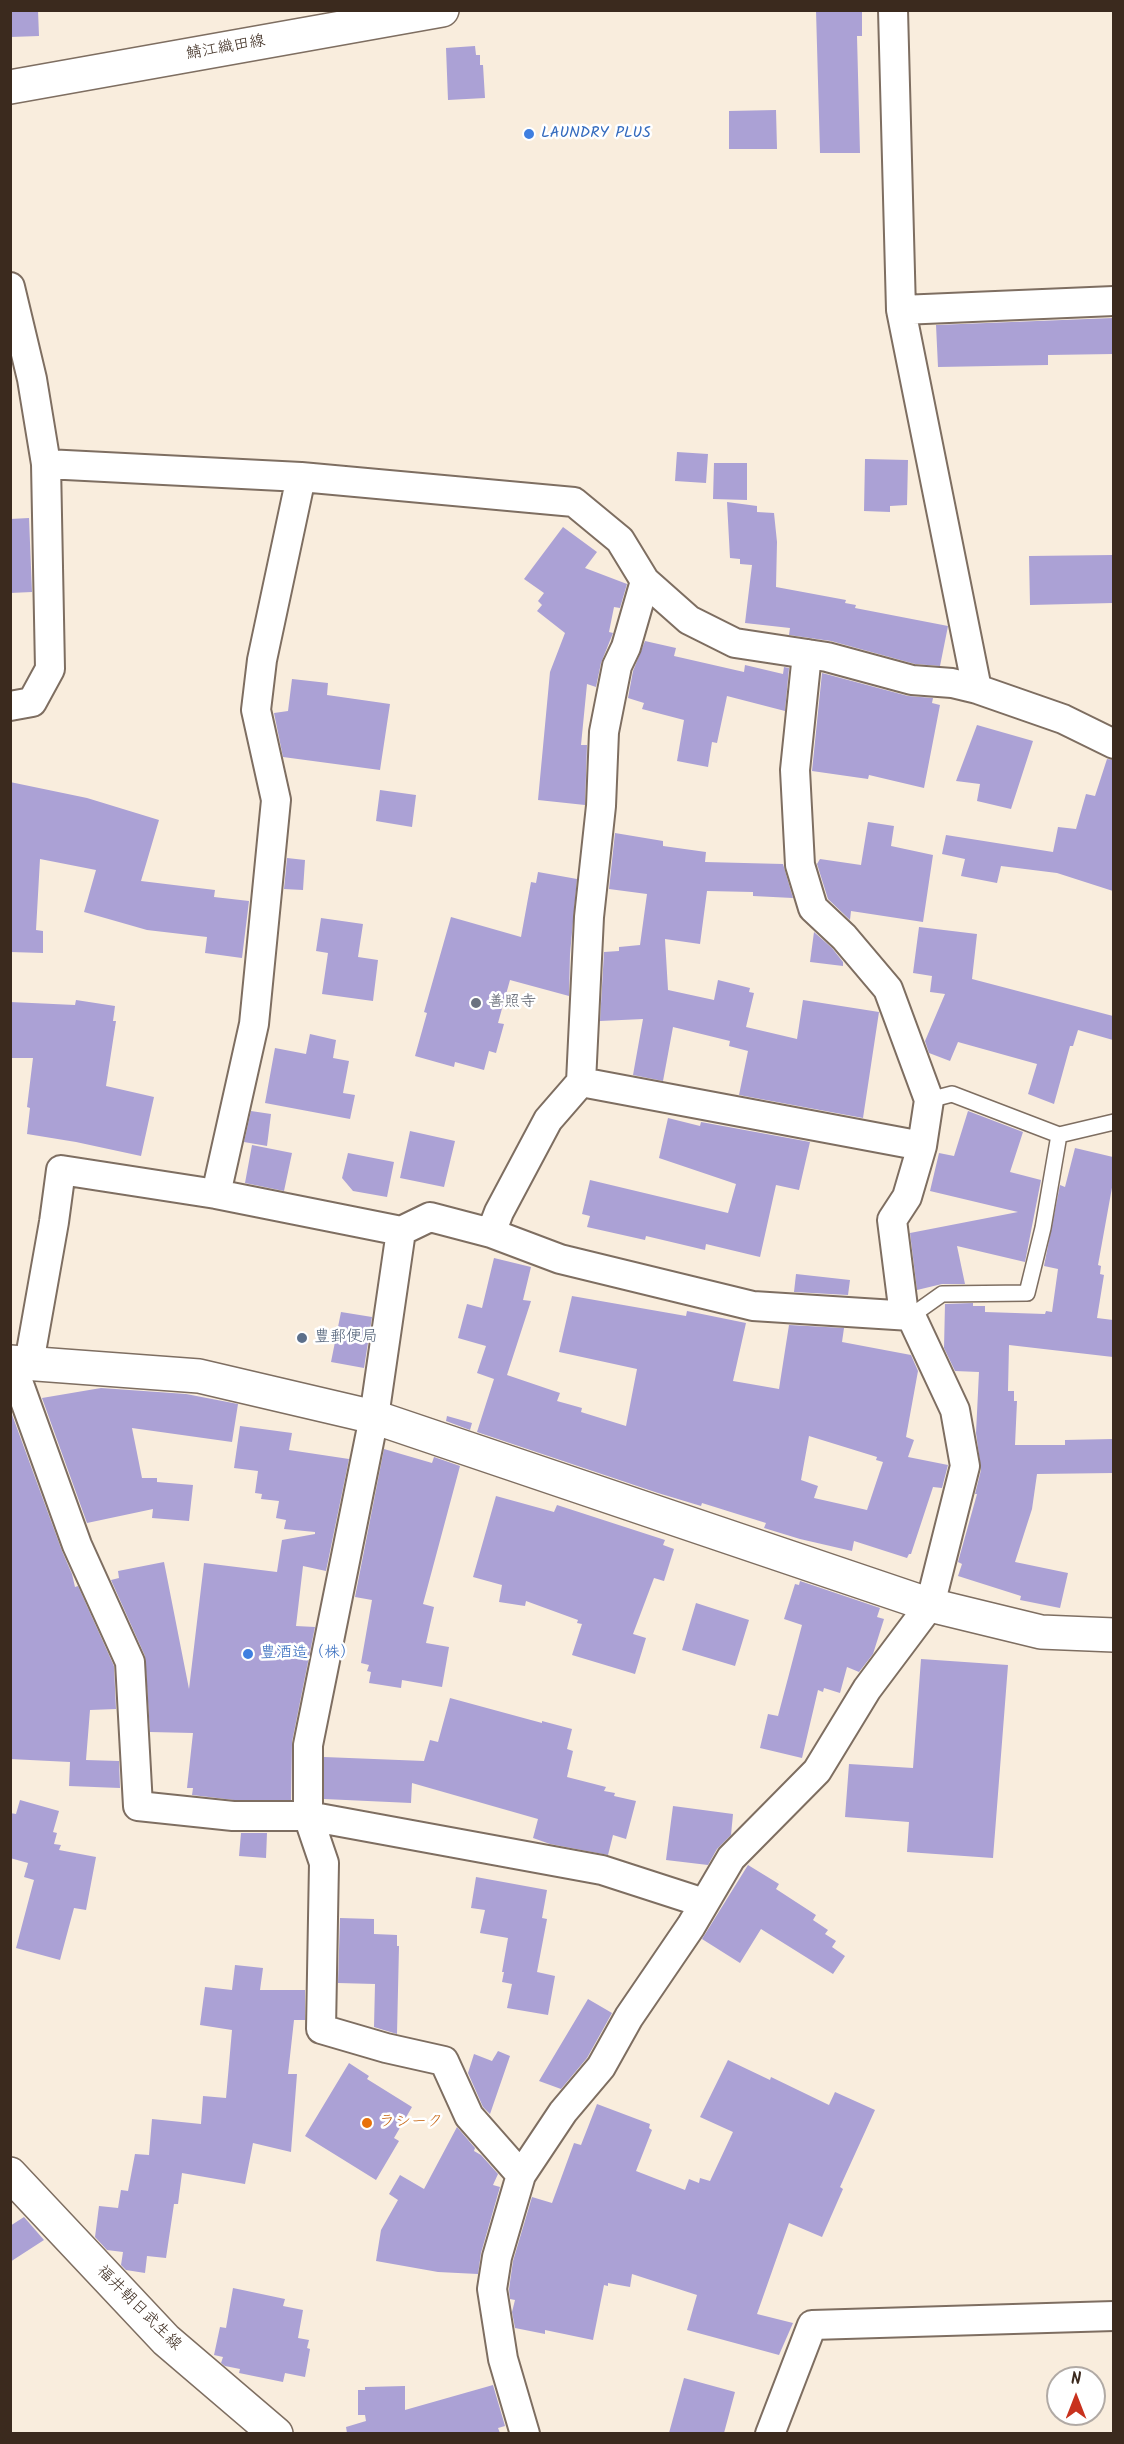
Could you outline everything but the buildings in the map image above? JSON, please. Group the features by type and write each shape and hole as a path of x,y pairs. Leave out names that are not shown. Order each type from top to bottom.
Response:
{"street":[{"name":"鯖江織田線","path":"10,87 442,10"},
{"path":"892,10 901,310 977,689"},
{"path":"10,287 32,379 46,464 50,669 32,702 10,706"},
{"path":"901,310 1113,301"},
{"path":"46,464 302,477 574,502 620,540 645,581 689,620 735,643 827,657 912,680 952,683 977,689 1063,719 1113,744"},
{"path":"216,1194 254,1024 276,800 256,710 262,660 302,477"},
{"path":"491,1233 499,1212 548,1120 581,1082 589,917 601,806 604,732 616,666 626,647 645,581"},
{"path":"525,2433 503,2359 492,2289 497,2257 521,2175 563,2112 601,2067 629,2017 731,1858 817,1771 867,1689 930,1605 965,1466 955,1410 908,1316 892,1220 907,1197 922,1146 929,1100 888,989 844,938 813,908 800,865 795,770 807,654"},
{"path":"581,1082 922,1146"},
{"path":"704,1903 602,1870 308,1816 233,1816 138,1806 130,1662 76,1545 17,1363 54,1222 61,1170 216,1194 401,1231 430,1217 491,1233 560,1259 753,1306 908,1316"},
{"path":"401,1231 374,1417 309,1745 308,1816 324,1863 321,2029 386,2048 444,2061 469,2116 521,2175"},
{"path":"17,1363 199,1376 374,1417 930,1605 1041,1632 1107,1637 1113,1635"},
{"name":"福井朝日武生線","path":"10,2174 166,2340 262,2431"},
{"path":"770,2433 812,2325 1113,2316"}],"lane":[{"path":"929,1100 952,1094 1059,1135 1113,1122"},
{"path":"908,1316 942,1294 1026,1293 1043,1228 1059,1135"}],"place":[{"name":"LAUNDRY PLUS","path":"529,134"},
{"name":"善照寺","path":"476,1003"},
{"name":"豊郵便局","path":"302,1338"},
{"name":"豊酒造（株）","path":"248,1654"},
{"name":"ラシーク","path":"367,2123"}]}
